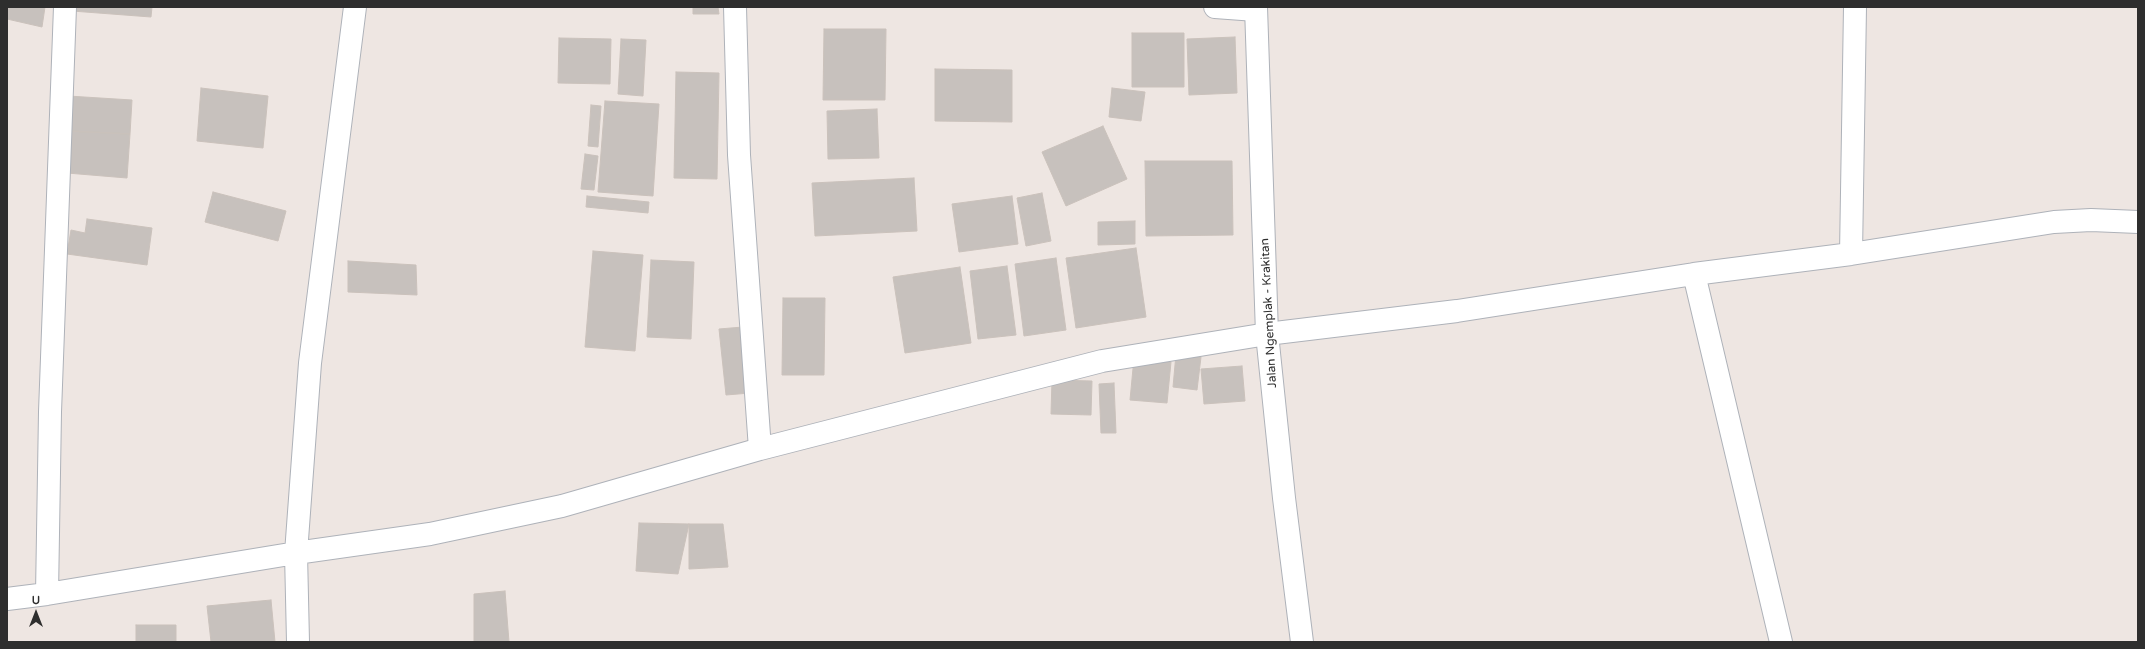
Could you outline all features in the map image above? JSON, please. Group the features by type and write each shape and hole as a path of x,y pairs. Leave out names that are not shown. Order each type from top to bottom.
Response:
{"street":[{"path":"46,594 50,404 65,7"},
{"path":"298,642 296,553 310,363 355,7"},
{"path":"735,7 739,155 760,449"},
{"path":"1215,7 1256,8"},
{"path":"1851,254 1856,7"},
{"name":"Jalan Ngemplak - Krakitan","path":"1256,8 1268,334 1284,498 1302,642"},
{"path":"7,599 296,553 430,534 562,506 760,449 1102,361 1268,334 1457,311 1694,274 1851,254 2054,222 2091,220 2138,222"},
{"path":"1694,274 1781,642"}],"building":[{"path":"7,7 45,7 42,27 7,19"},
{"path":"72,7 152,7 151,17 72,11"},
{"path":"693,7 718,7 719,14 693,14"},
{"path":"824,29 886,29 885,100 823,100"},
{"path":"1132,33 1184,33 1184,87 1132,87"},
{"path":"1235,37 1237,93 1189,95 1187,39"},
{"path":"559,38 611,39 610,84 558,83"},
{"path":"621,39 646,40 643,96 618,94"},
{"path":"935,69 1012,70 1012,122 935,121"},
{"path":"676,72 719,73 717,179 674,178"},
{"path":"201,88 268,96 263,148 197,141"},
{"path":"1112,88 1145,92 1141,121 1109,117"},
{"path":"68,96 132,100 130,134 69,131"},
{"path":"605,101 659,104 653,196 598,192"},
{"path":"591,105 601,106 598,147 588,146"},
{"path":"877,109 879,158 828,159 827,111"},
{"path":"1103,126 1127,179 1066,206 1042,152"},
{"path":"69,131 130,134 127,178 67,173"},
{"path":"585,154 598,156 594,190 581,189"},
{"path":"1145,161 1232,161 1233,235 1146,236"},
{"path":"914,178 917,231 815,236 812,183"},
{"path":"213,192 286,211 278,241 205,222"},
{"path":"1042,193 1051,241 1026,246 1017,198"},
{"path":"587,196 649,202 648,213 586,207"},
{"path":"1012,196 1018,244 959,252 952,204"},
{"path":"87,219 152,228 147,265 67,254 71,230 85,233"},
{"path":"1135,221 1135,244 1098,245 1098,222"},
{"path":"1136,248 1146,317 1076,328 1066,258"},
{"path":"593,251 643,255 635,351 585,347"},
{"path":"1056,258 1066,330 1024,336 1015,264"},
{"path":"651,260 694,262 691,339 647,337"},
{"path":"348,261 416,265 417,295 348,292"},
{"path":"1007,266 1016,335 978,339 970,271"},
{"path":"960,267 971,343 905,353 893,277"},
{"path":"783,298 825,298 824,375 782,375"},
{"path":"743,327 750,393 726,395 719,329"},
{"path":"1176,354 1201,357 1197,390 1173,387"},
{"path":"1134,358 1171,362 1167,403 1130,400"},
{"path":"1242,366 1245,401 1204,404 1201,369"},
{"path":"1052,380 1092,381 1091,415 1051,414"},
{"path":"1114,383 1116,433 1101,433 1099,384"},
{"path":"639,523 689,524 678,574 636,571"},
{"path":"689,524 723,524 728,567 689,569"},
{"path":"505,591 509,642 474,642 474,594"},
{"path":"271,600 275,642 211,642 207,606"},
{"path":"136,625 176,625 176,642 136,642"}]}
